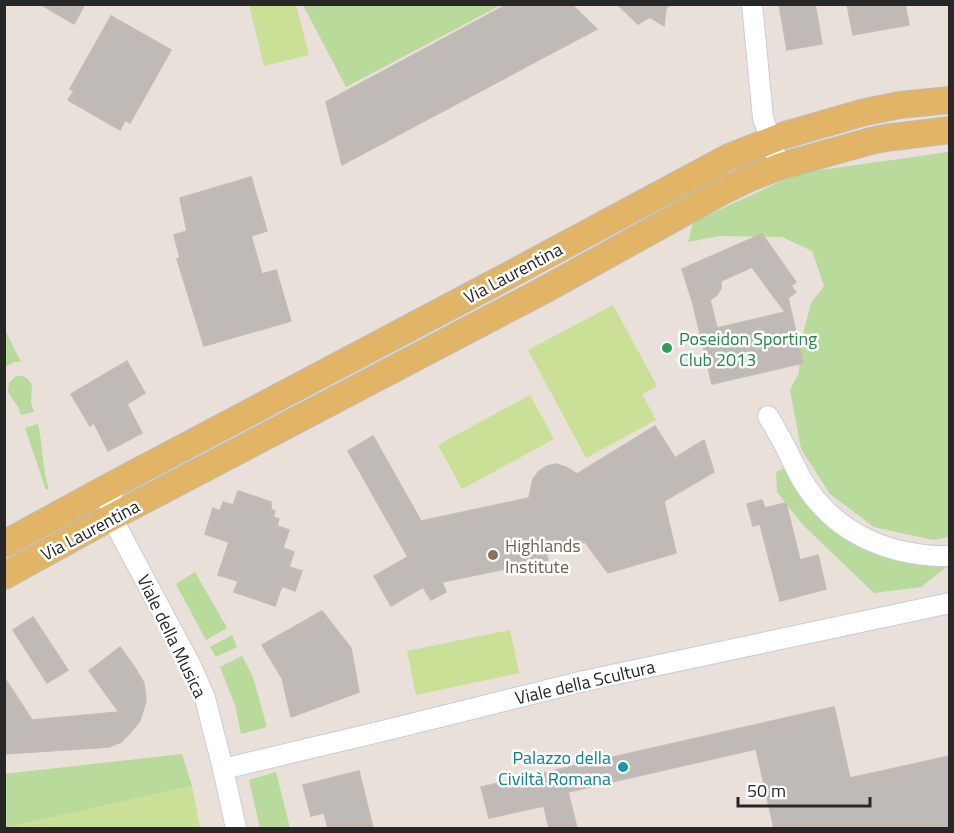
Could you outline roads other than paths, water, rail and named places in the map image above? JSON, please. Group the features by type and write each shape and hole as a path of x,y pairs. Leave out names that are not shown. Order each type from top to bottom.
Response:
{"main road":[{"name":"Via Laurentina","path":"4,544 739,152 769,140 871,111 950,100"},
{"name":"Via Laurentina","path":"4,576 546,289 750,178 781,166 871,141 950,130"}],"street":[{"path":"752,4 762,111 769,140 781,166"},
{"path":"259,408 271,433"},
{"path":"768,416 808,489 818,503 836,520 859,536 879,545 915,554 950,556"},
{"path":"112,518 109,503 116,483"},
{"name":"Viale della Musica","path":"112,518 192,668 205,698 236,828"},
{"name":"Viale della Scultura","path":"223,769 584,681 950,603"}],"place":[{"name":"Poseidon Sporting Club 2013","path":"667,348"},
{"name":"Highlands Institute","path":"493,555"},
{"name":"Palazzo della Civiltà Romana","path":"623,767"}]}
